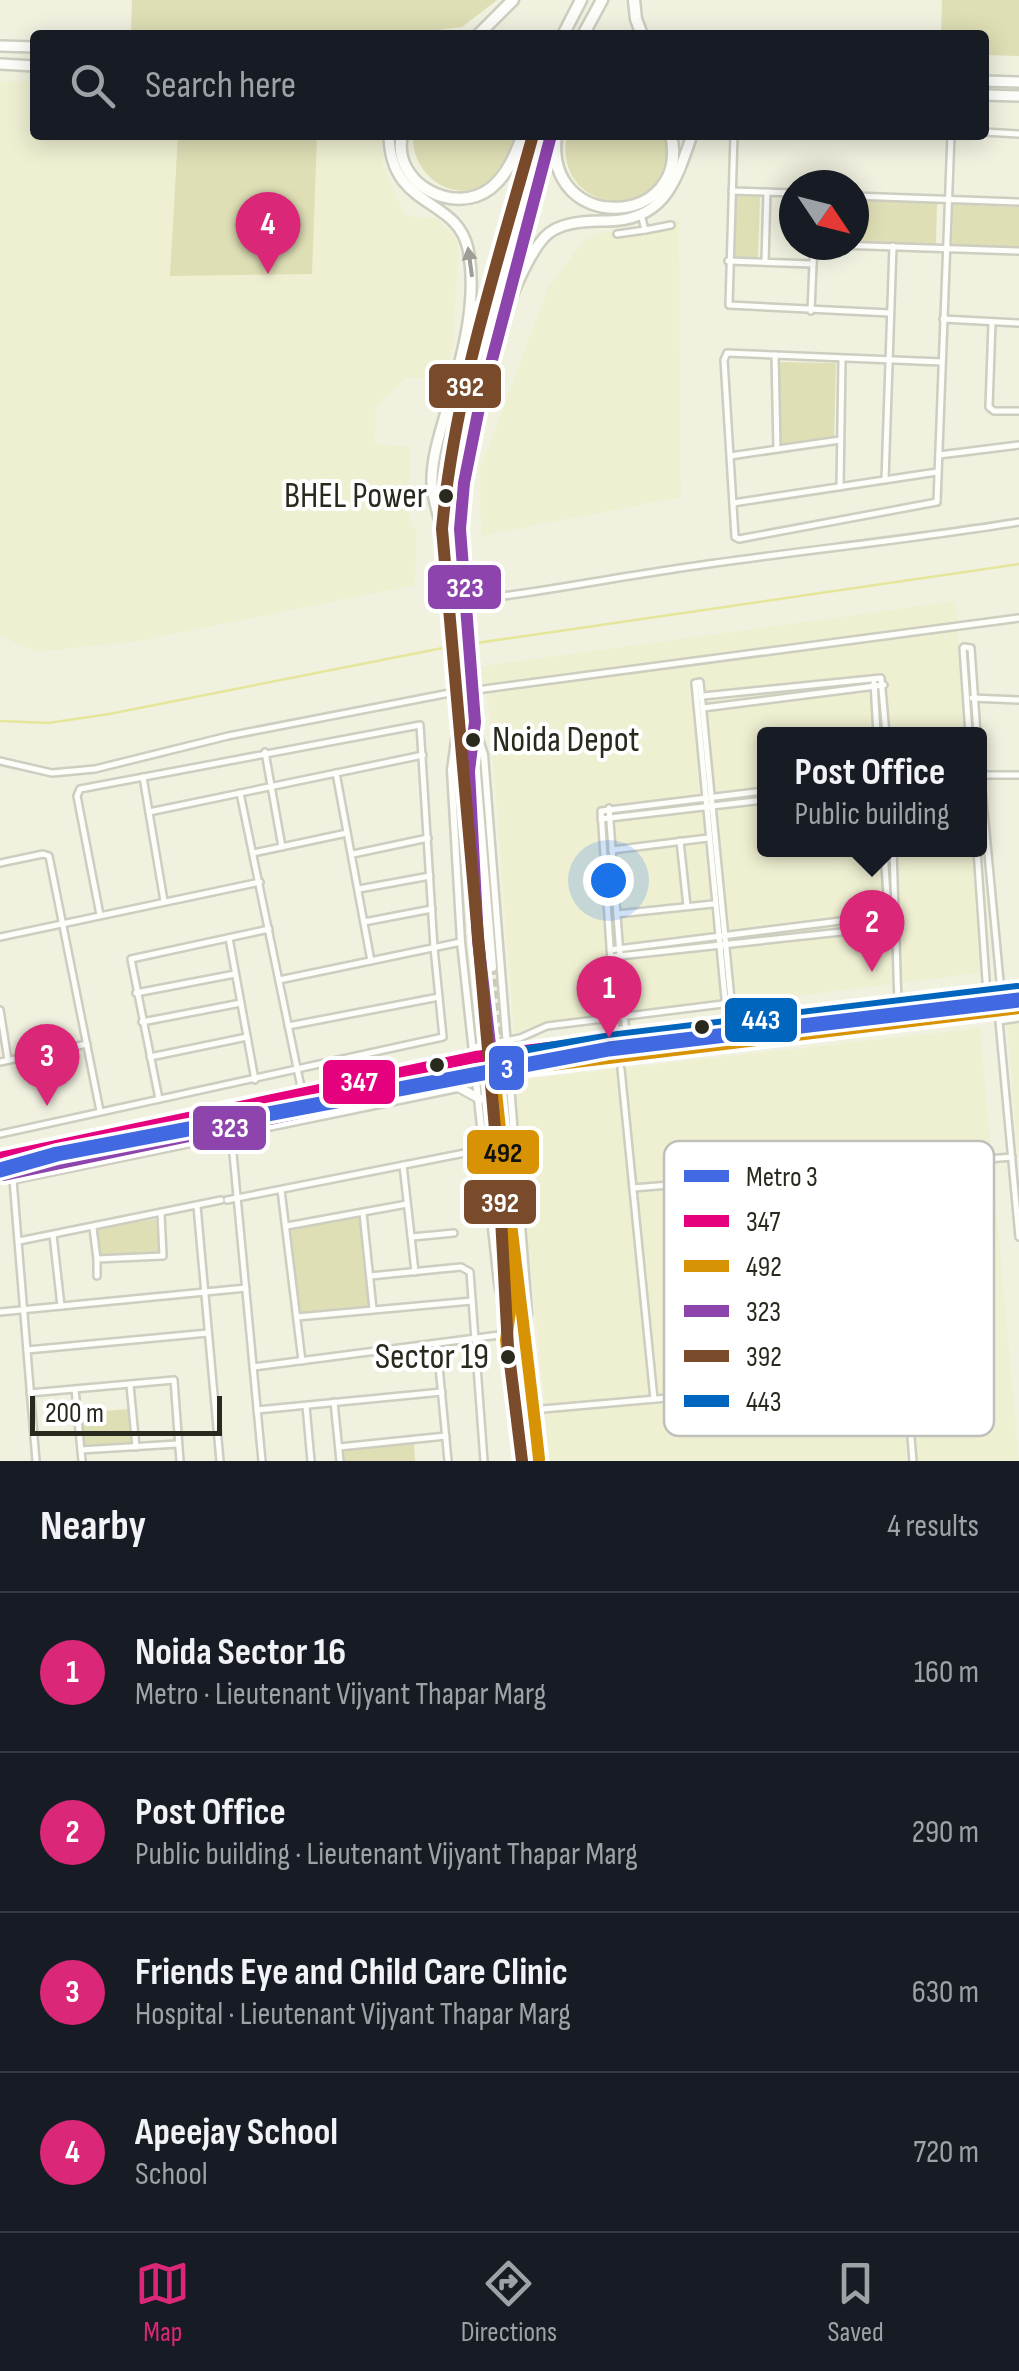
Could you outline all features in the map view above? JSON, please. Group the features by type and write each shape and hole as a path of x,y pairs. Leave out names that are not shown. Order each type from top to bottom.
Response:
{"highway":[{"path":"483,30 513,0"},
{"path":"566,30 581,0"},
{"path":"586,30 602,0"},
{"path":"634,0 640,30"},
{"path":"0,46 30,46"},
{"path":"0,64 30,66"},
{"path":"989,81 1019,82"},
{"path":"989,94 1019,96"},
{"path":"391,140 400,180 462,232 472,276 457,370 438,439 432,479 442,529"},
{"path":"402,140 402,160 418,184 430,192 464,200 488,190 505,174 522,140"},
{"path":"556,140 562,180 582,200 613,209 650,200 664,186 672,167 671,140"},
{"path":"476,387 528,260 548,234 560,227 641,214 657,206 683,167 691,140"},
{"path":"470,300 482,327"},
{"path":"457,370 478,344"}],"main road":[{"path":"532,140 448,464 442,529 458,722 486,968 456,500 476,387 545,140"},
{"path":"0,1158 302,1095 474,1052 507,1053 1019,990"},
{"path":"3,1171 39,1160 477,1074 1019,1006"},
{"path":"823,1030 824,1043"},
{"path":"442,1081 463,1088 480,1100"},
{"path":"395,1090 396,1102"},
{"path":"510,1162 536,1461"},
{"path":"498,1163 507,1334 522,1461"}],"street":[{"path":"989,132 1019,134"},
{"path":"734,140 728,261 730,307 890,314"},
{"path":"942,362 730,352 725,356 734,535 739,539 934,505 938,500 951,140"},
{"path":"731,191 779,193"},
{"path":"765,262 767,192"},
{"path":"869,196 1019,202"},
{"path":"641,214 645,230"},
{"path":"617,234 671,225"},
{"path":"869,246 1019,251"},
{"path":"885,480 892,246"},
{"path":"811,311 813,260"},
{"path":"728,261 813,264"},
{"path":"944,319 1019,323"},
{"path":"992,322 990,407 994,412 1019,412"},
{"path":"774,355 777,449"},
{"path":"840,487 842,359"},
{"path":"730,456 840,440"},
{"path":"939,455 1019,445"},
{"path":"733,504 938,472"},
{"path":"462,605 670,569 903,541 1019,522"},
{"path":"469,686 1019,618"},
{"path":"968,727 963,648 969,646 977,727"},
{"path":"699,708 882,678 886,727"},
{"path":"732,1041 698,696 874,682"},
{"path":"874,682 877,727"},
{"path":"0,761 57,773 94,769 455,688"},
{"path":"966,698 1019,700"},
{"path":"471,716 484,756 528,1313 524,1341"},
{"path":"458,722 451,770 460,942 498,1282 506,1321"},
{"path":"0,1134 440,1040 444,1034 434,948 421,726 416,723 265,752 78,792 100,914"},
{"path":"265,752 282,847"},
{"path":"149,812 423,755"},
{"path":"336,773 372,961"},
{"path":"987,773 1019,775"},
{"path":"143,776 164,901"},
{"path":"616,1037 600,810 757,792"},
{"path":"240,793 302,1095"},
{"path":"600,819 757,801"},
{"path":"709,806 708,838 721,936"},
{"path":"609,808 626,1036"},
{"path":"254,853 347,833"},
{"path":"351,854 428,838"},
{"path":"612,850 708,838"},
{"path":"680,842 686,906"},
{"path":"987,846 1001,992"},
{"path":"0,863 48,856 100,1111"},
{"path":"885,857 898,1004"},
{"path":"892,915 893,857"},
{"path":"977,857 987,993"},
{"path":"358,890 430,876"},
{"path":"0,938 260,882"},
{"path":"617,914 715,904"},
{"path":"364,922 432,909"},
{"path":"620,952 892,915"},
{"path":"848,920 850,931"},
{"path":"610,953 893,926"},
{"path":"790,928 791,938"},
{"path":"159,1099 130,964 133,958 269,929"},
{"path":"229,938 255,1080"},
{"path":"279,980 460,942"},
{"path":"136,993 236,974"},
{"path":"288,1026 439,997"},
{"path":"142,1022 241,1003"},
{"path":"474,1052 543,1027 728,1003"},
{"path":"0,1010 8,1060"},
{"path":"1019,1018 999,1021 1019,1237"},
{"path":"150,1057 247,1037"},
{"path":"0,1062 87,1044"},
{"path":"621,1069 654,1399"},
{"path":"13,1180 463,1088"},
{"path":"230,1122 262,1461"},
{"path":"19,1241 485,1149"},
{"path":"994,1159 1012,1158"},
{"path":"403,1165 415,1272"},
{"path":"3,1171 13,1180 36,1461"},
{"path":"633,1188 664,1185"},
{"path":"281,1189 302,1361"},
{"path":"286,1226 407,1204"},
{"path":"197,1206 220,1461"},
{"path":"363,1212 373,1309"},
{"path":"97,1259 162,1256 161,1213"},
{"path":"92,1227 97,1276"},
{"path":"411,1237 454,1234"},
{"path":"53,1235 62,1306"},
{"path":"370,1276 468,1269 484,1461"},
{"path":"0,1312 246,1288"},
{"path":"296,1317 472,1300"},
{"path":"27,1350 208,1333"},
{"path":"253,1367 507,1334"},
{"path":"437,1344 448,1461"},
{"path":"30,1393 174,1380 180,1461"},
{"path":"130,1384 136,1447"},
{"path":"75,1388 82,1461"},
{"path":"257,1410 442,1392"},
{"path":"531,1410 664,1398"},
{"path":"334,1402 340,1461"},
{"path":"306,1406 312,1461"},
{"path":"339,1447 446,1436"},
{"path":"911,1436 913,1461"},
{"path":"81,1450 178,1444"}],"shaded area":[{"path":"132,0 497,0 462,27 436,30 131,30"},
{"path":"942,0 1019,0 1019,56 989,55 989,30 941,30"},
{"path":"0,81 30,81 30,140 381,140 383,165 405,215 438,219 459,242 453,345 444,378 406,378 376,407 375,444 410,447 409,526 417,528 415,585 134,642 36,652 0,636"},
{"path":"178,140 317,140 312,274 170,276"},
{"path":"414,140 514,140 500,172 487,184 472,190 443,186 431,178 415,152"},
{"path":"567,140 667,140 668,159 660,180 646,194 628,201 608,201 590,194 575,181 567,161"},
{"path":"734,196 760,196 758,257 732,257"},
{"path":"869,199 937,201 936,244 869,242"},
{"path":"953,204 1019,207 1019,247 952,245"},
{"path":"679,219 681,497 481,536 480,469 548,288 584,240 600,233"},
{"path":"779,362 836,363 834,436 781,444"},
{"path":"956,601 964,727 757,727 757,857 972,857 980,973 514,1032 488,699 476,667"},
{"path":"1019,1023 1019,1162 1007,1025"},
{"path":"980,1028 990,1141 664,1141 664,1436 994,1436 994,1183 1019,1461 550,1461 513,1097 524,1079"},
{"path":"360,1215 370,1306 299,1314 290,1227"},
{"path":"156,1219 159,1253 96,1257 94,1229"},
{"path":"128,1409 131,1443 84,1447 81,1413"},
{"path":"414,1443 415,1461 344,1461 343,1449"}],"waterway":[{"path":"456,646 1019,564"},
{"path":"0,721 48,723 109,714 448,647"}],"tunnel":[{"path":"492,967 509,1162"},
{"path":"481,968 498,1163"}],"metro line":[{"name":"3","path":"0,1170 57,1154 609,1049 1019,1000"}],"transit line":[{"name":"392","path":"522,1461 508,1347 498,1163 442,529 467,379 532,140"},
{"name":"323","path":"490,1045 478,940 469,771 475,722 460,529 464,483 478,413 550,140"},
{"name":"443","path":"506,1055 618,1037 1017,989"},
{"name":"347","path":"0,1158 475,1057 1019,990"},
{"name":"492","path":"539,1459 494,1072 1019,1008"},
{"name":"323","path":"4,1175 455,1080"},
{"name":"492","path":"493,1084 510,1312 508,1359"}],"place":[{"name":"Apeejay School","path":"268,274"},
{"name":"BHEL Power","path":"446,496"},
{"name":"Noida Depot","path":"473,740"},
{"name":"Post Office","path":"872,972"},
{"name":"Noida Sector 16","path":"609,1038"},
{"name":"Friends Eye and Child Care Clinic","path":"47,1106"},
{"name":"Sector 19","path":"508,1357"}]}
